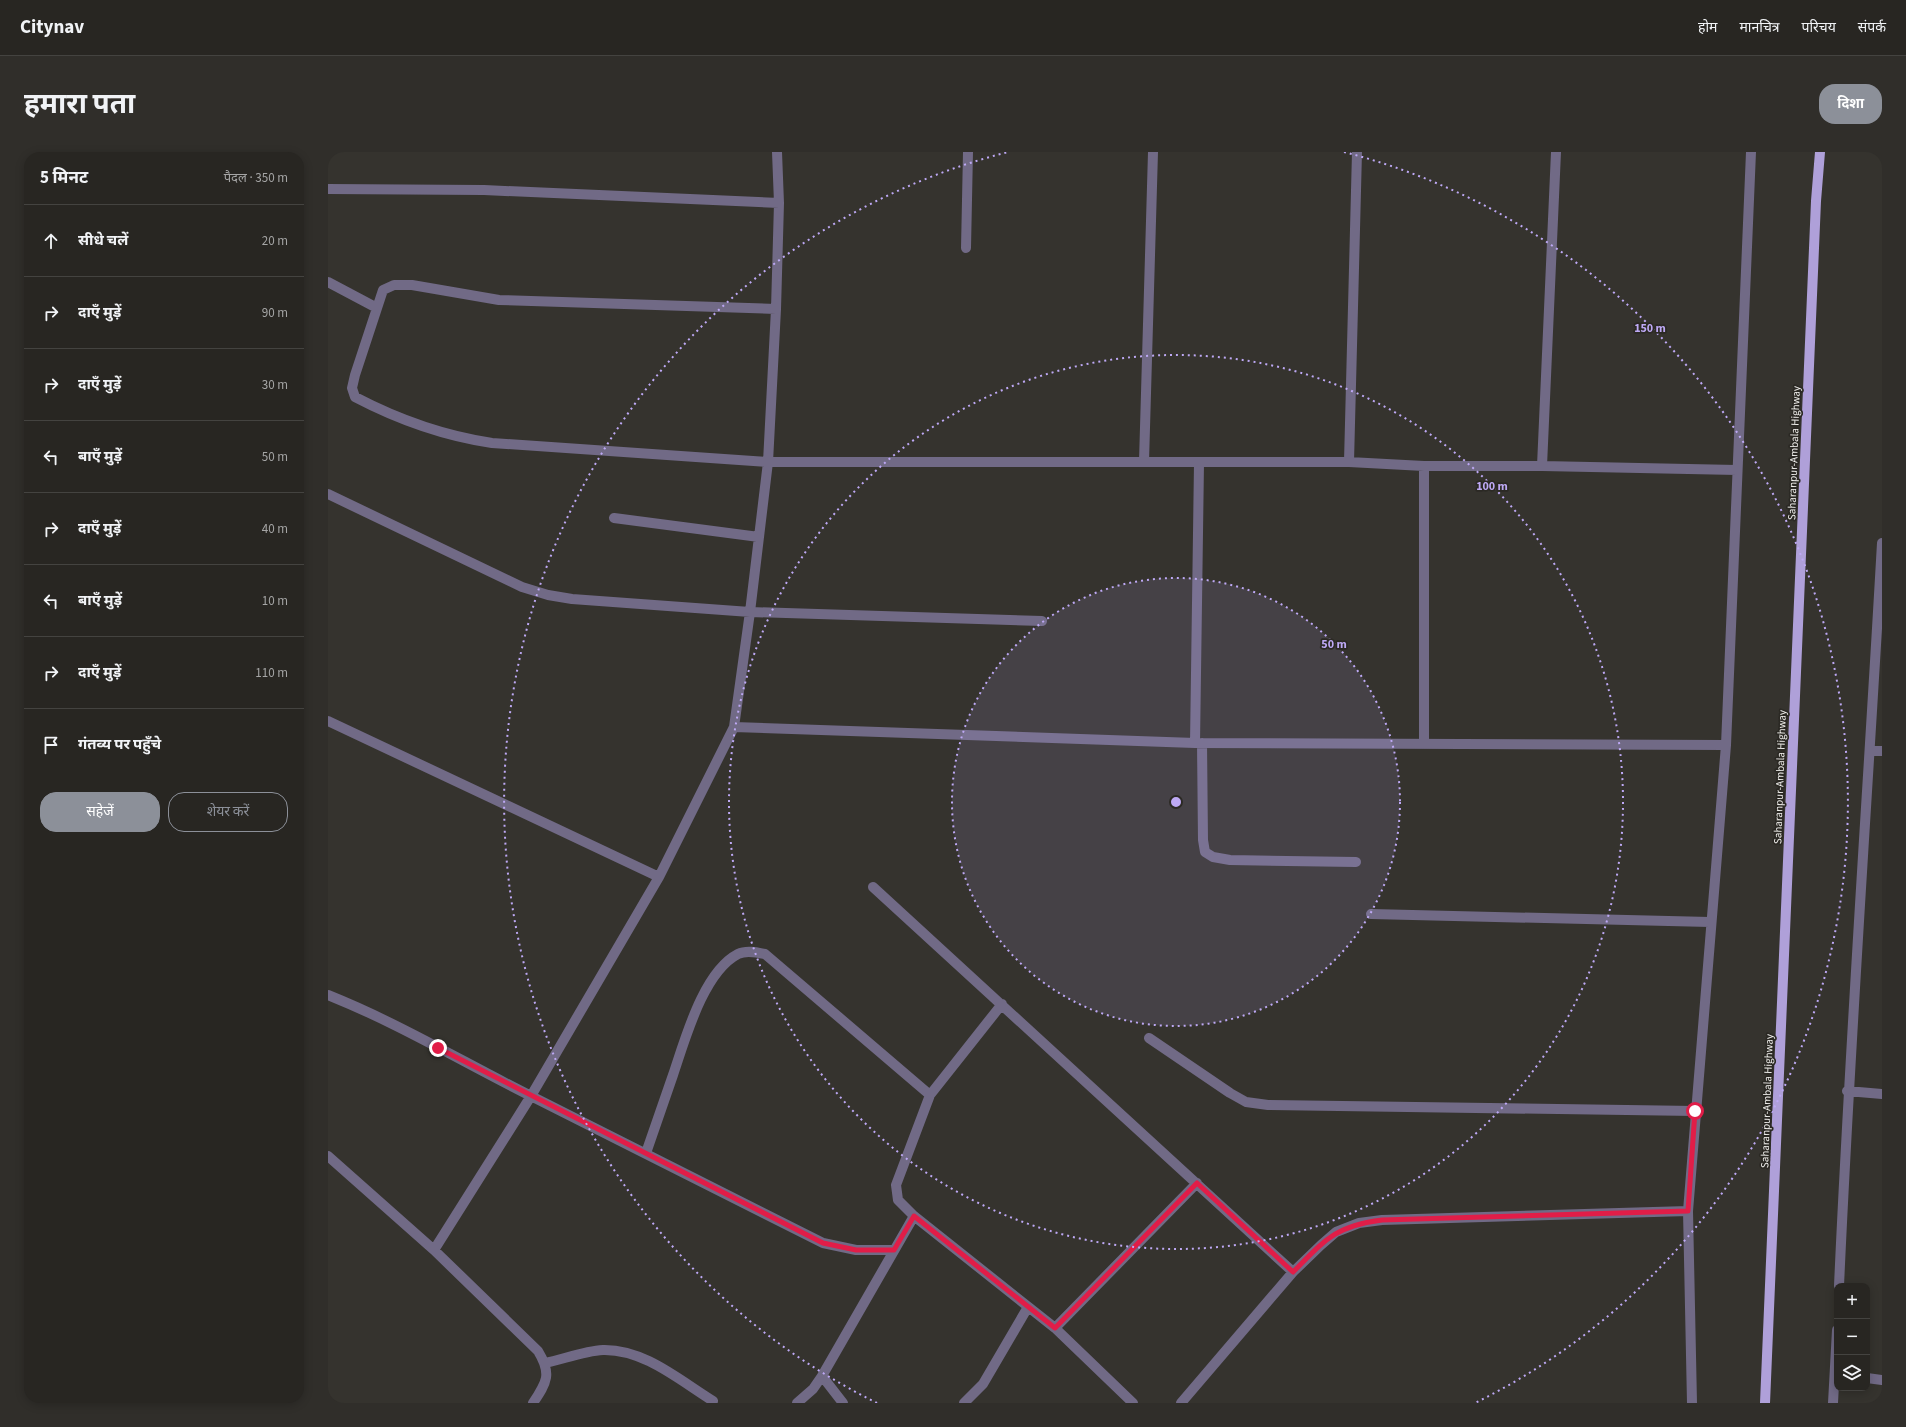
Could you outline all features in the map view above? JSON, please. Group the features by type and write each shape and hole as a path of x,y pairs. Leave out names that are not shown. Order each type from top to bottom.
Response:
{"main road":[{"name":"Saharanpur-Ambala Highway","path":"1765,1403 1816,201 1820,152"}],"street":[{"path":"434,1250 531,1096 659,877 734,727 750,612 768,462 776,309 778,203 777,152"},
{"path":"966,248 968,152"},
{"path":"1144,462 1153,152"},
{"path":"1349,462 1357,152"},
{"path":"1542,466 1556,152"},
{"path":"1692,1403 1688,1211 1710,922 1726,745 1751,152"},
{"path":"328,189 484,190 778,203"},
{"path":"328,282 376,308"},
{"path":"776,309 499,300 412,285 394,285 383,290 354,374 352,388 354,397 370,405 438,431 465,439 492,443 768,462 1349,462 1424,466 1542,466 1737,470"},
{"path":"1199,463 1199,743 1203,840 1205,852 1213,857 1230,860 1356,862"},
{"path":"1424,466 1424,744"},
{"path":"328,494 522,587 548,595 572,599 750,612 1042,621"},
{"path":"614,518 759,537"},
{"path":"1839,1283 1848,1091 1882,543"},
{"path":"328,721 659,877"},
{"path":"734,727 1199,743 1726,745"},
{"path":"1870,751 1882,751"},
{"path":"873,886 1293,1272"},
{"path":"1370,914 1710,922"},
{"path":"646,1153 694,1014 709,983 738,953 752,952 765,954 930,1095"},
{"path":"328,995 365,1009 531,1096 823,1243 856,1250 894,1250"},
{"path":"1002,1004 930,1095 896,1185 898,1200 914,1216 1055,1328 1133,1403"},
{"path":"1150,1038 1230,1093 1246,1102 1268,1105 1695,1111"},
{"path":"1848,1091 1882,1094"},
{"path":"328,1156 434,1250 538,1351 545,1363 547,1374 544,1386 533,1403"},
{"path":"1055,1328 1197,1183"},
{"path":"1181,1403 1293,1272 1336,1232 1359,1223 1382,1220 1688,1211"},
{"path":"797,1403 813,1389 822,1376 914,1216"},
{"path":"964,1403 983,1384 1028,1307"},
{"path":"545,1363 601,1350 621,1351 643,1357 715,1402"},
{"path":"822,1376 843,1403"},
{"path":"1870,1378 1882,1380"},
{"path":"1833,1403 1834,1391"}],"route":[{"path":"438,1048 823,1243 856,1250 894,1250 914,1216 1055,1328 1197,1183 1293,1272 1320,1245 1336,1232 1359,1223 1382,1220 1688,1211 1695,1111"}]}
